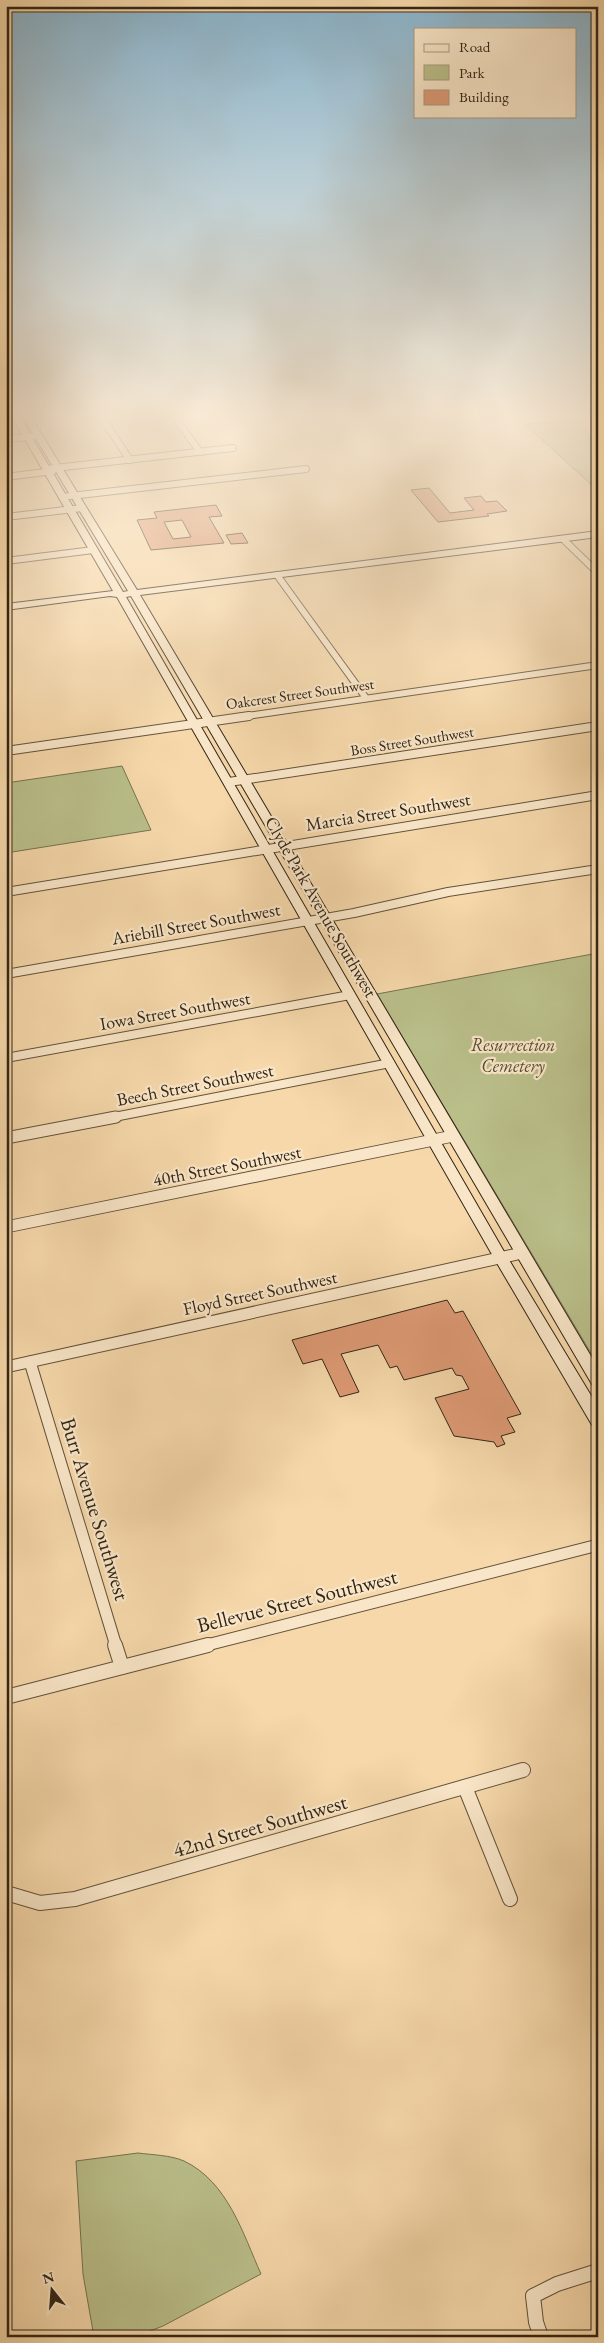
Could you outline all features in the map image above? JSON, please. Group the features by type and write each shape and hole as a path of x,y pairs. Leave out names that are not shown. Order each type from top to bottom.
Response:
{"main road":[{"name":"Clyde Park Avenue Southwest","path":"76,521 195,723 502,1258 598,1420"},
{"name":"Clyde Park Avenue Southwest","path":"90,521 210,721 598,1382"},
{"path":"6,611 598,534"},
{"path":"6,607 110,593 120,595"}],"street":[{"path":"563,539 598,572"},
{"path":"6,561 93,550"},
{"path":"277,575 366,698"},
{"name":"Oakcrest Street Southwest","path":"6,751 598,665"},
{"name":"Boss Street Southwest","path":"229,782 598,726"},
{"name":"Marcia Street Southwest","path":"6,892 598,795"},
{"name":"Ariebill Street Southwest","path":"6,974 412,902 448,892 598,869"},
{"name":"Iowa Street Southwest","path":"6,1058 350,994"},
{"name":"Beech Street Southwest","path":"6,1138 390,1063"},
{"name":"40th Street Southwest","path":"6,1227 453,1136"},
{"name":"Floyd Street Southwest","path":"6,1367 522,1253"},
{"name":"Burr Avenue Southwest","path":"30,1362 122,1667"},
{"name":"Bellevue Street Southwest","path":"6,1697 598,1545"},
{"name":"42nd Street Southwest","path":"6,1894 40,1902 75,1899 523,1770"},
{"path":"465,1787 510,1899"},
{"path":"541,2337 536,2322 533,2296 557,2284 598,2271"}],"green space":[{"path":"122,766 151,830 6,853 6,783"},
{"name":"Resurrection Cemetery","path":"598,953 598,1365 377,994"},
{"path":"138,2153 179,2159 199,2170 212,2182 232,2210 261,2274 163,2326 134,2337 94,2337 83,2274 76,2161"}],"building":[{"path":"138,521 170,521 164,522 173,539 191,537 183,521 212,521 224,543 151,550"},
{"path":"242,533 248,543 231,544 226,535"},
{"path":"447,1300 455,1313 463,1311 521,1414 507,1418 515,1432 501,1436 505,1444 497,1447 494,1442 454,1436 435,1398 469,1389 462,1376 456,1375 452,1368 404,1380 397,1366 390,1368 378,1345 341,1354 359,1392 340,1397 322,1359 303,1364 292,1340"}]}
